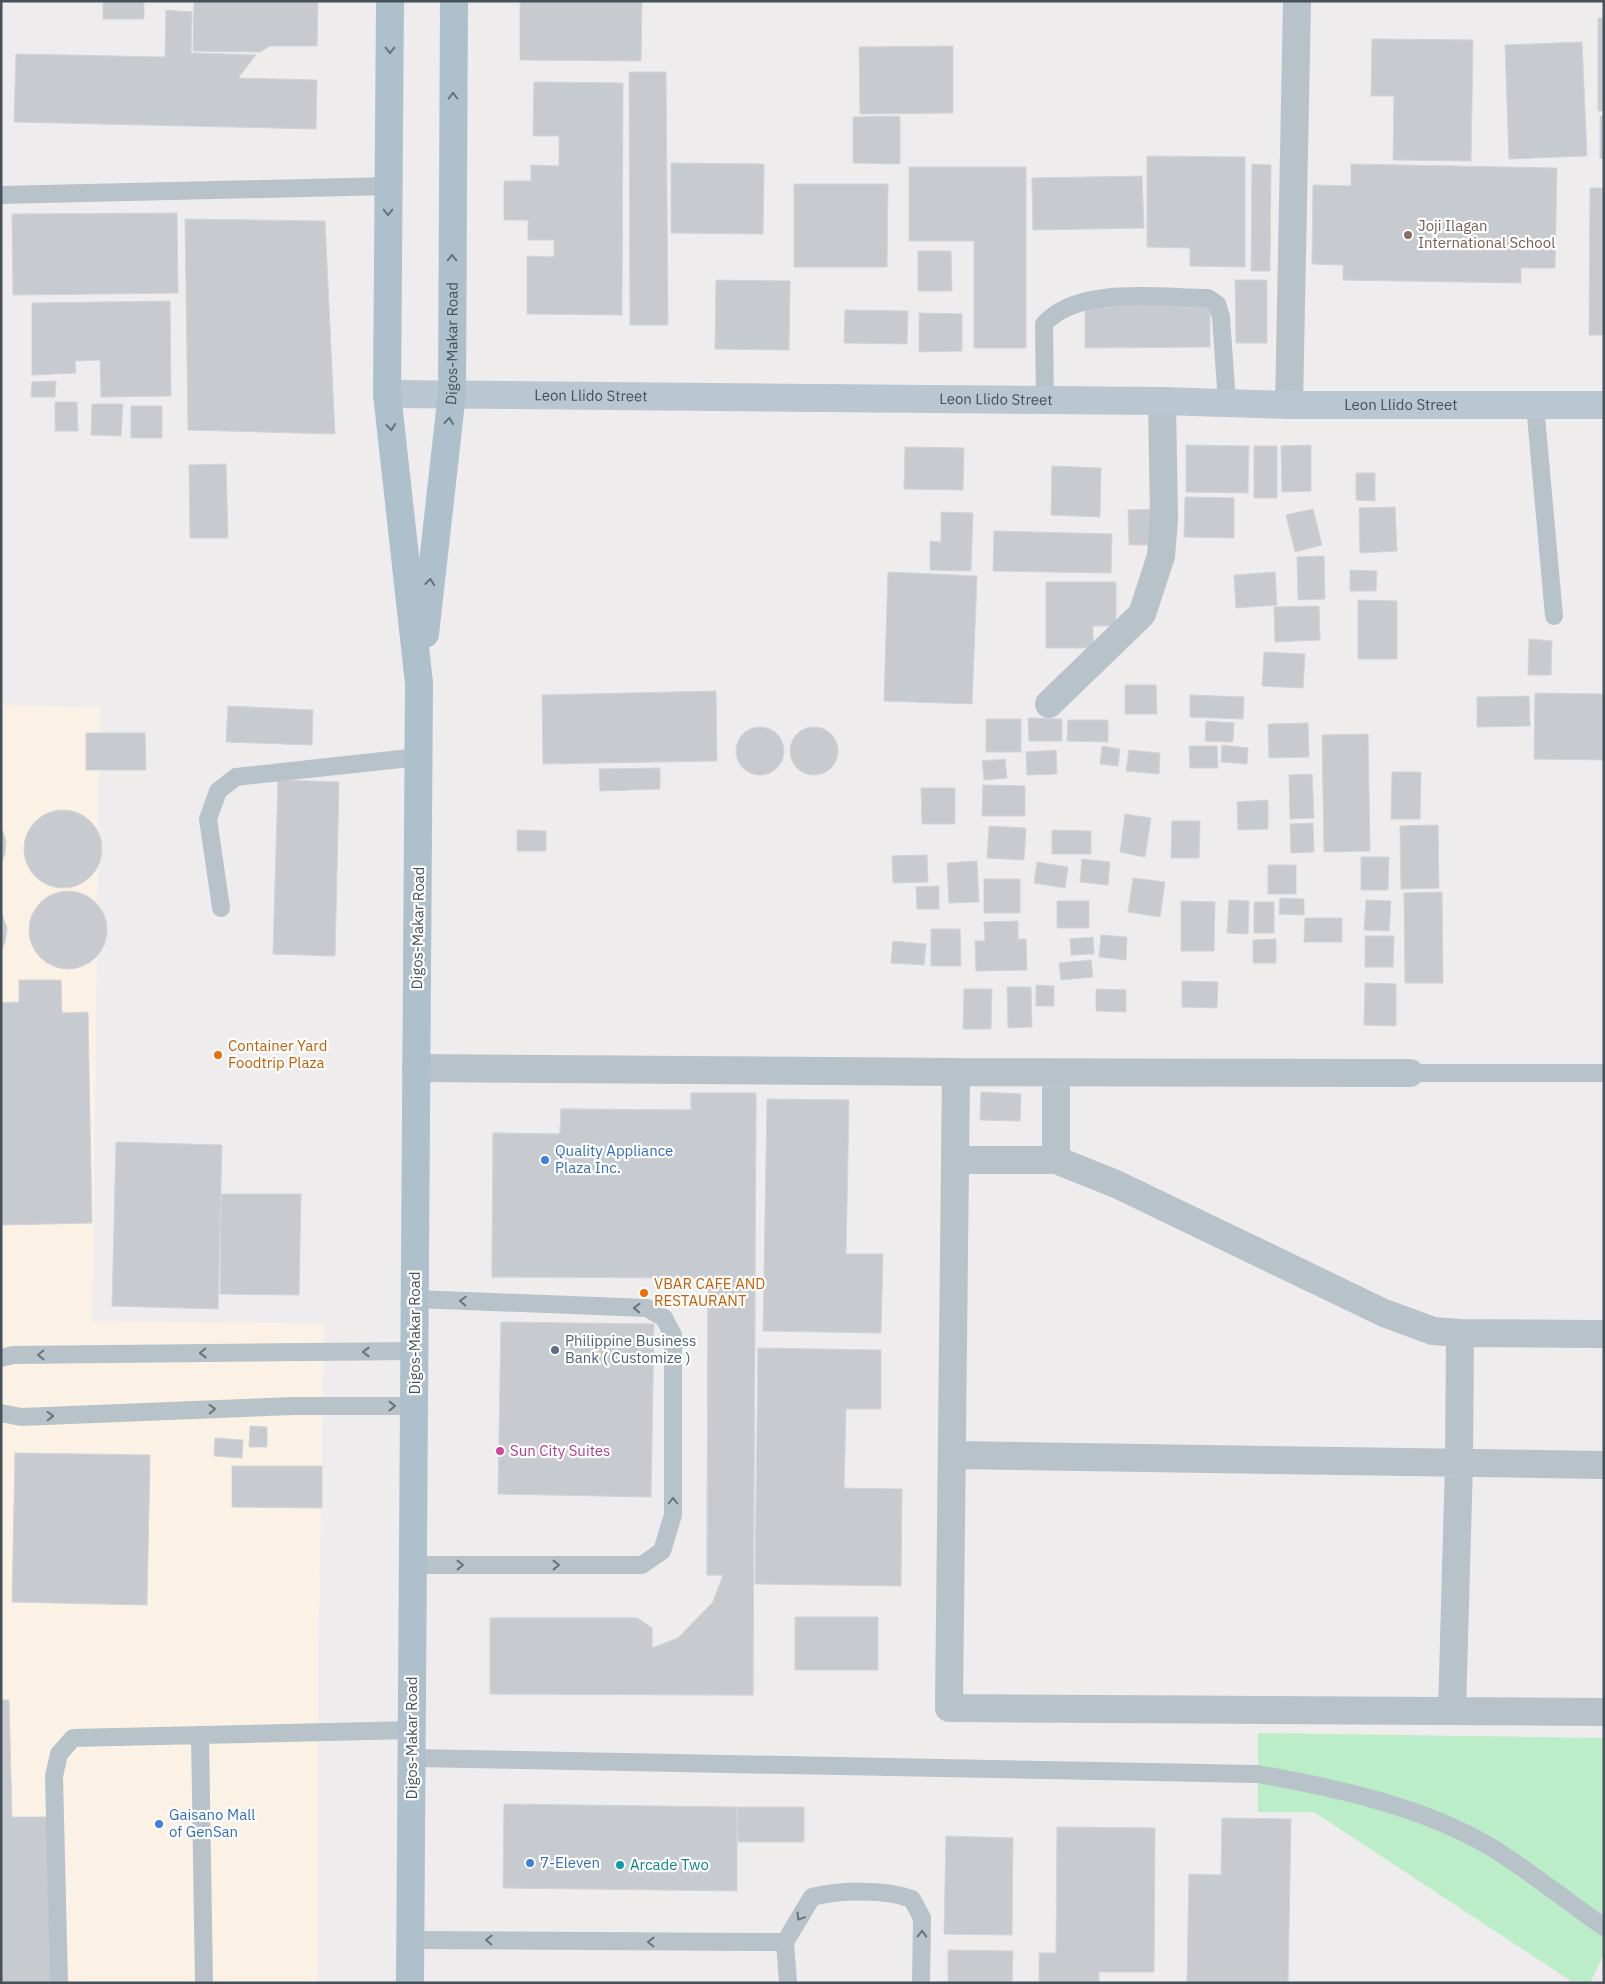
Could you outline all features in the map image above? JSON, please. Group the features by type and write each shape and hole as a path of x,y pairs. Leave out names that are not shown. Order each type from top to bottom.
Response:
{"main road":[{"name":"Digos-Makar Road","path":"390,1 387,394 419,683 410,1983"},
{"name":"Digos-Makar Road","path":"419,683 452,393 454,1"},
{"name":"Leon Llido Street","path":"387,394 452,393 1162,401 1289,405 1604,405"}],"street":[{"path":"1289,405 1297,1"},
{"path":"1049,704 1142,614 1161,556 1164,519 1162,401"},
{"path":"416,1068 1056,1073 1410,1073"},
{"path":"956,1072 949,1708 1604,1712"},
{"path":"1056,1073 1056,1160"},
{"path":"956,1160 1056,1160 1116,1184 1384,1313 1433,1331 1460,1333 1604,1334"},
{"path":"1452,1711 1459,1463 1460,1333"},
{"path":"952,1455 1604,1465"}],"lane":[{"path":"1,195 389,186"},
{"path":"1045,400 1044,324 1053,314 1068,306 1108,297 1208,298 1217,304 1221,317 1227,403"},
{"path":"1535,405 1554,616"},
{"path":"221,908 208,819 218,791 236,776 419,757"},
{"path":"1410,1073 1604,1074"},
{"path":"413,1565 642,1566 662,1551 673,1515 673,1335 664,1318 648,1308 415,1299"},
{"path":"1,1358 13,1355 415,1352"},
{"path":"1,1413 21,1417 292,1406 414,1406"},
{"path":"59,1983 54,1776 59,1754 73,1738 412,1730"},
{"path":"200,1735 204,1983"},
{"path":"412,1758 1258,1774 1331,1788 1365,1797 1442,1824 1488,1846 1604,1927"},
{"path":"788,1983 786,1942 812,1897 829,1893 896,1893 912,1899 922,1918 921,1983"},
{"path":"410,1940 786,1942"}],"shaded area":[{"path":"1,705 100,707 92,1321 324,1324 318,1666 317,1983 1,1983"}],"green space":[{"path":"1258,1733 1604,1738 1604,1954 1590,1983 1574,1983 1314,1812 1258,1812"}],"building":[{"path":"103,1 144,1 144,19 103,19"},
{"path":"194,1 318,1 317,46 270,46 260,52 193,51"},
{"path":"520,1 642,1 641,61 520,60"},
{"path":"166,10 192,12 191,53 256,55 238,78 317,80 316,129 14,122 16,54 165,57"},
{"path":"1598,18 1604,18 1604,111 1598,111"},
{"path":"1372,39 1473,40 1471,161 1393,160 1394,96 1371,96"},
{"path":"1582,42 1587,156 1509,159 1505,45"},
{"path":"953,46 953,113 860,114 859,47"},
{"path":"629,72 666,72 668,325 630,325"},
{"path":"534,82 623,83 622,315 527,314 527,256 554,257 554,240 528,240 528,220 504,220 504,181 531,181 531,165 559,166 559,136 533,136"},
{"path":"900,116 900,164 853,163 853,117"},
{"path":"1600,116 1604,116 1604,159 1600,158"},
{"path":"1147,156 1245,157 1245,267 1190,266 1190,248 1147,247"},
{"path":"671,163 764,164 763,234 671,233"},
{"path":"1252,164 1271,165 1270,271 1251,271"},
{"path":"1351,164 1557,168 1555,268 1521,268 1521,283 1343,280 1343,265 1312,264 1313,185 1351,186"},
{"path":"909,167 1026,167 1026,348 974,348 974,241 909,241"},
{"path":"1142,176 1144,228 1033,230 1032,178"},
{"path":"794,184 888,184 887,267 794,267"},
{"path":"1590,188 1604,188 1604,335 1589,335"},
{"path":"177,213 178,293 13,295 12,214"},
{"path":"185,219 325,221 335,434 188,430"},
{"path":"918,251 951,251 952,291 918,291"},
{"path":"716,280 790,281 789,350 715,349"},
{"path":"1235,280 1267,280 1267,343 1236,343"},
{"path":"170,301 171,396 101,397 100,360 75,361 76,373 32,375 32,303"},
{"path":"1210,304 1210,347 1085,348 1085,305"},
{"path":"845,310 908,311 907,344 844,343"},
{"path":"919,313 962,314 962,351 919,352"},
{"path":"56,381 55,397 31,397 32,382"},
{"path":"55,402 77,402 78,431 55,431"},
{"path":"92,404 123,404 121,436 91,435"},
{"path":"131,406 162,406 162,438 131,438"},
{"path":"1186,445 1249,446 1248,493 1186,492"},
{"path":"1311,445 1311,491 1282,492 1281,446"},
{"path":"1254,446 1277,446 1277,498 1254,498"},
{"path":"905,447 964,448 963,490 904,489"},
{"path":"226,464 228,538 190,538 189,465"},
{"path":"1052,466 1101,468 1100,517 1051,515"},
{"path":"1356,473 1375,473 1375,501 1356,500"},
{"path":"1185,497 1234,498 1234,538 1184,537"},
{"path":"1395,507 1397,551 1360,553 1359,508"},
{"path":"1158,509 1159,545 1129,545 1128,510"},
{"path":"1313,509 1322,545 1295,552 1286,515"},
{"path":"941,512 973,513 971,571 930,570 930,541 941,542"},
{"path":"994,531 1112,534 1111,573 993,571"},
{"path":"1324,556 1325,599 1298,600 1297,557"},
{"path":"1350,570 1377,571 1376,591 1350,591"},
{"path":"888,572 977,576 972,704 884,701"},
{"path":"1275,572 1277,605 1236,608 1234,575"},
{"path":"1046,582 1116,582 1116,626 1093,626 1093,648 1046,648"},
{"path":"1358,600 1397,601 1397,659 1358,659"},
{"path":"1319,606 1320,640 1275,642 1274,607"},
{"path":"1529,639 1552,641 1551,675 1528,675"},
{"path":"1264,652 1305,654 1303,688 1262,686"},
{"path":"1125,685 1156,685 1157,714 1125,714"},
{"path":"716,691 717,761 543,764 542,695"},
{"path":"1535,693 1604,694 1604,760 1534,759"},
{"path":"1190,695 1244,697 1243,719 1190,717"},
{"path":"1529,696 1530,726 1477,727 1477,697"},
{"path":"228,706 313,710 312,745 226,742"},
{"path":"1028,718 1062,719 1062,741 1029,741"},
{"path":"986,719 1021,719 1021,752 986,752"},
{"path":"1068,720 1108,720 1108,742 1067,741"},
{"path":"1206,721 1234,723 1233,742 1205,741"},
{"path":"1308,723 1309,757 1269,758 1268,724"},
{"path":"760,727 769,729 777,734 782,742 784,751 782,760 777,768 769,773 760,775 751,773 743,768 738,760 736,751 738,742 743,734 751,729"},
{"path":"809,727 819,727 828,731 834,737 837,742 837,760 828,771 819,775 809,775 800,771 794,765 790,756 790,746 794,737 800,731"},
{"path":"86,733 145,733 146,770 86,770"},
{"path":"1368,734 1370,851 1324,852 1322,735"},
{"path":"1222,745 1248,748 1247,764 1221,762"},
{"path":"1102,746 1120,749 1118,766 1100,764"},
{"path":"1189,746 1217,746 1218,768 1190,768"},
{"path":"1056,750 1057,774 1027,775 1026,752"},
{"path":"1129,750 1160,753 1159,774 1126,771"},
{"path":"1005,759 1007,778 984,780 982,761"},
{"path":"660,768 660,789 600,791 599,769"},
{"path":"1392,772 1421,772 1420,819 1391,819"},
{"path":"1312,774 1314,818 1290,819 1289,775"},
{"path":"278,780 339,782 335,956 273,954"},
{"path":"983,785 1025,786 1025,816 982,816"},
{"path":"921,788 955,788 955,824 922,824"},
{"path":"1268,800 1268,829 1238,830 1237,802"},
{"path":"63,810 78,813 95,827 99,834 102,849 99,864 85,881 78,885 63,888 48,885 31,871 27,864 24,849 27,834 41,817 48,813"},
{"path":"1125,814 1151,818 1145,857 1120,852"},
{"path":"1172,821 1200,821 1199,858 1171,858"},
{"path":"1313,823 1314,852 1291,853 1290,824"},
{"path":"1438,825 1439,888 1401,889 1400,826"},
{"path":"1,826 6,841 5,854 1,863"},
{"path":"989,826 1026,828 1024,860 987,858"},
{"path":"517,830 546,831 546,851 517,851"},
{"path":"1052,830 1091,831 1091,854 1052,854"},
{"path":"927,855 928,882 893,883 892,856"},
{"path":"1361,857 1389,857 1388,890 1361,890"},
{"path":"1082,859 1110,862 1108,885 1080,882"},
{"path":"977,861 979,902 949,903 947,863"},
{"path":"1037,862 1068,867 1065,888 1034,883"},
{"path":"1268,865 1296,865 1296,894 1268,894"},
{"path":"1133,878 1165,882 1160,917 1128,912"},
{"path":"984,879 1020,879 1020,913 984,913"},
{"path":"939,886 939,909 917,909 916,887"},
{"path":"68,891 83,894 95,903 104,915 107,930 104,945 95,957 83,966 68,969 53,966 41,957 32,945 29,930 32,915 41,903 53,894"},
{"path":"1442,892 1443,983 1405,983 1404,893"},
{"path":"1280,898 1304,899 1304,915 1279,914"},
{"path":"1229,900 1249,901 1248,934 1227,933"},
{"path":"1366,900 1391,901 1389,931 1364,930"},
{"path":"1057,901 1089,901 1089,928 1057,928"},
{"path":"1181,901 1215,902 1214,951 1181,951"},
{"path":"1254,902 1274,902 1274,933 1254,933"},
{"path":"1,912 7,928 5,942 1,951"},
{"path":"1305,918 1342,918 1342,942 1304,942"},
{"path":"1018,921 1018,939 1026,939 1027,970 976,971 975,941 985,941 984,922"},
{"path":"931,929 960,929 961,966 931,966"},
{"path":"1101,935 1127,937 1126,960 1099,957"},
{"path":"1365,936 1394,936 1393,967 1365,967"},
{"path":"1093,937 1094,954 1071,955 1070,939"},
{"path":"1276,939 1276,963 1253,963 1253,940"},
{"path":"893,941 926,944 924,965 891,963"},
{"path":"1091,960 1093,977 1061,980 1059,963"},
{"path":"19,980 61,980 62,1013 88,1012 92,1223 1,1225 1,1003 19,1002"},
{"path":"1182,981 1218,982 1217,1008 1182,1007"},
{"path":"1365,983 1396,984 1396,1026 1364,1025"},
{"path":"1036,985 1054,986 1054,1006 1036,1006"},
{"path":"1007,987 1031,987 1032,1027 1008,1028"},
{"path":"964,989 992,989 991,1029 963,1029"},
{"path":"1096,989 1126,990 1126,1012 1096,1011"},
{"path":"981,1092 1021,1094 1020,1121 980,1120"},
{"path":"691,1093 756,1093 753,1695 490,1694 490,1618 637,1618 652,1628 652,1648 678,1638 713,1602 723,1575 707,1575 708,1278 492,1277 493,1133 560,1134 561,1109 691,1110"},
{"path":"691,1093 756,1093 753,1695 490,1694 490,1618 637,1618 652,1628 652,1648 678,1638 713,1602 723,1575 707,1575 708,1278 492,1277 493,1133 560,1134 561,1109 691,1110"},
{"path":"767,1099 849,1100 846,1254 883,1254 881,1333 763,1331"},
{"path":"116,1142 222,1145 218,1309 112,1306"},
{"path":"221,1194 301,1194 299,1295 220,1294"},
{"path":"501,1322 654,1324 651,1497 498,1494"},
{"path":"758,1348 881,1350 881,1409 846,1409 844,1488 902,1489 901,1586 755,1584"},
{"path":"250,1426 267,1427 267,1447 249,1447"},
{"path":"215,1438 243,1440 242,1458 214,1456"},
{"path":"15,1453 150,1455 147,1605 12,1602"},
{"path":"232,1466 322,1466 322,1508 232,1507"},
{"path":"795,1617 878,1617 878,1670 795,1670"},
{"path":"1,1700 9,1700 12,1817 51,1817 54,1983 1,1983"},
{"name":"Arcade Two","path":"504,1804 737,1807 737,1891 503,1888"},
{"path":"737,1807 804,1807 804,1842 738,1842"},
{"path":"1222,1818 1291,1819 1288,1983 1187,1983 1189,1874 1221,1875"},
{"path":"1057,1827 1155,1828 1154,1972 1099,1972 1099,1983 1039,1983 1039,1953 1056,1953"},
{"path":"946,1836 1013,1838 1012,1935 944,1934"},
{"path":"948,1950 1013,1951 1012,1983 948,1983"}],"place":[{"name":"Joji Ilagan International School","path":"1408,235"},
{"name":"Container Yard Foodtrip Plaza","path":"218,1055"},
{"name":"Quality Appliance Plaza Inc.","path":"545,1160"},
{"name":"VBAR CAFE AND RESTAURANT","path":"644,1293"},
{"name":"Philippine Business Bank ( Customize )","path":"555,1350"},
{"name":"Sun City Suites","path":"500,1451"},
{"name":"Gaisano Mall of GenSan","path":"159,1824"},
{"name":"7-Eleven","path":"530,1863"},
{"name":"Arcade Two","path":"620,1865"}]}
